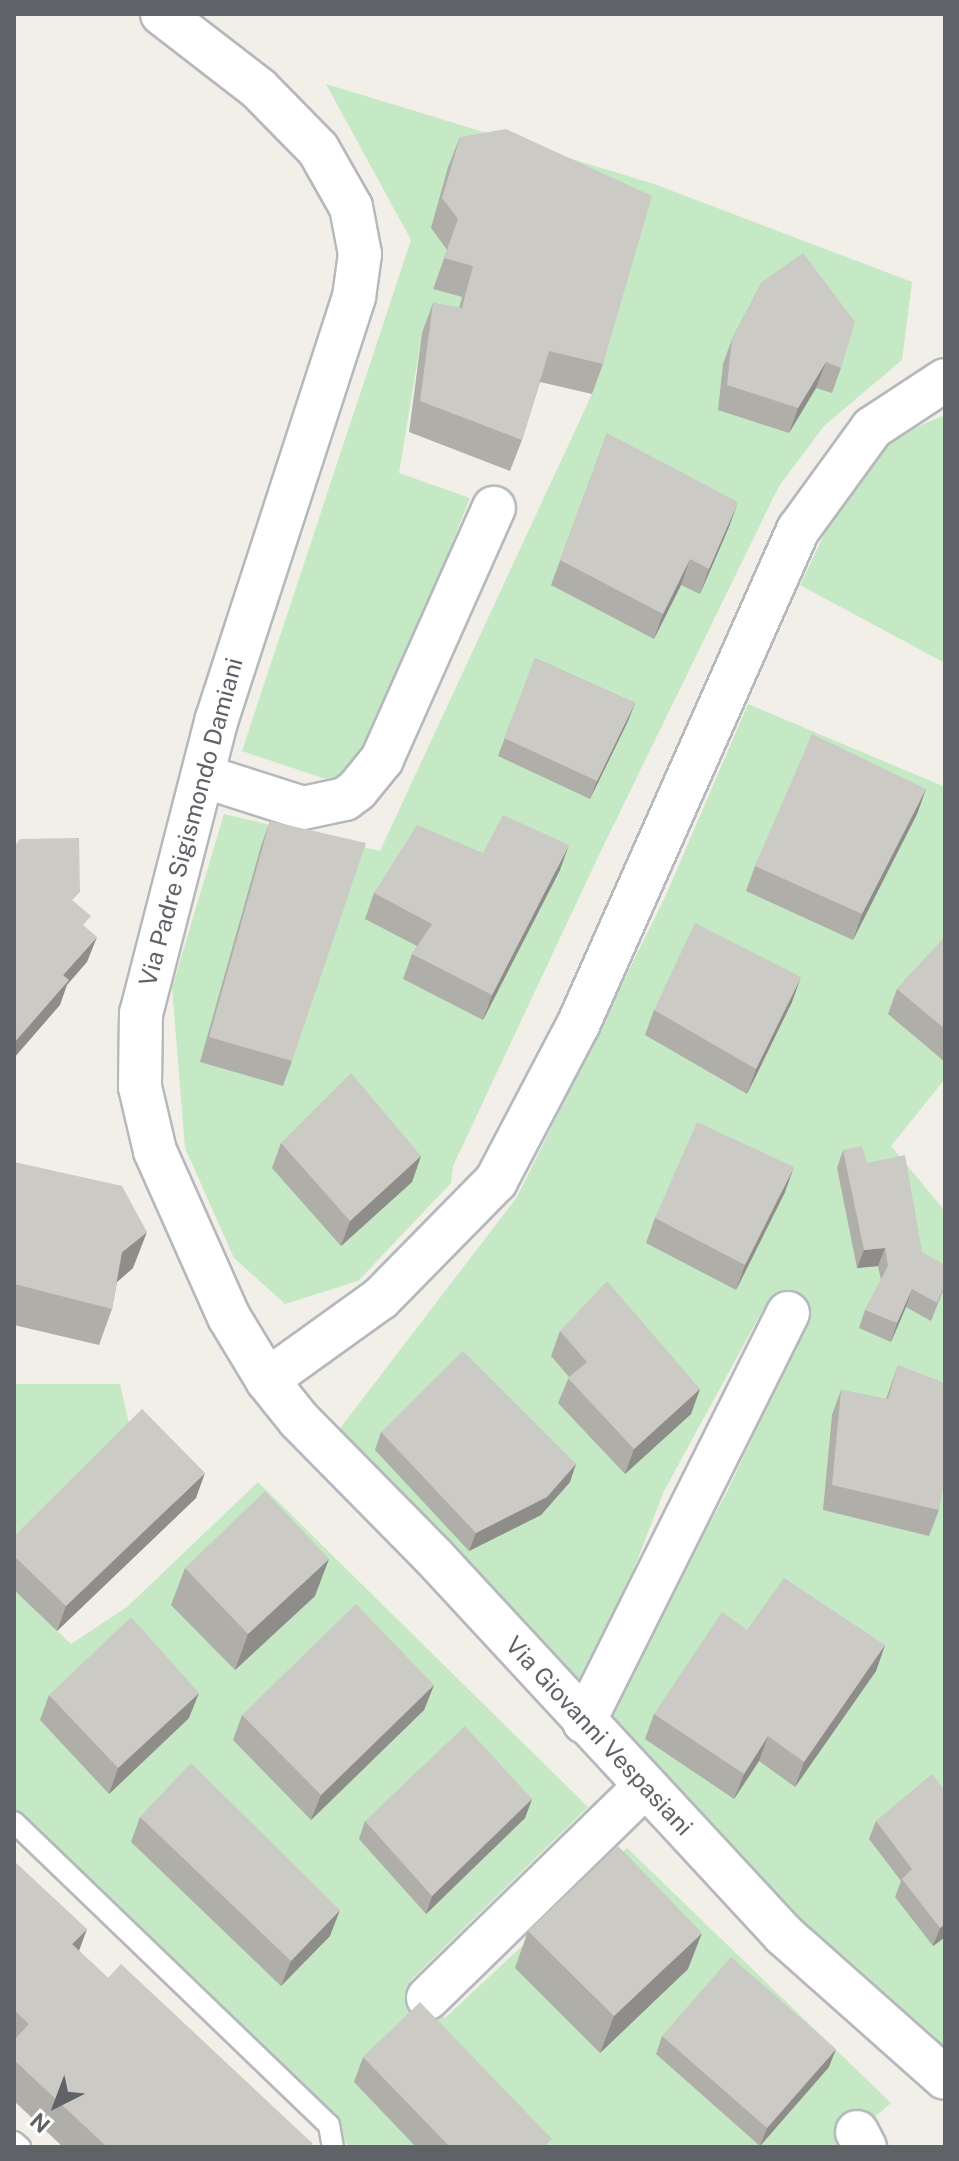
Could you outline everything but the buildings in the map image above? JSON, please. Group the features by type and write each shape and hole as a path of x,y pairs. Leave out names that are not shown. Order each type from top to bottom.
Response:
{"street":[{"name":"Via Padre Sigismondo Damiani","path":"162,14 259,89 318,149 351,207 360,254 354,297 242,635 144,990 140,1087 168,1184 229,1317 267,1380"},
{"path":"267,1380 381,1298 496,1181 578,1025 798,530 872,428 945,380"},
{"path":"203,776 303,808 337,802 357,790 382,759 494,508"},
{"path":"584,1722 788,1313"},
{"name":"Via Giovanni Vespasiani","path":"267,1380 784,1935 945,2078"},
{"path":"428,1998 645,1786"}],"lane":[{"path":"14,1822 329,2125 333,2147"},
{"path":"14,2142 20,2147"}],"green space":[{"path":"326,84 654,184 912,282 902,360 824,426 779,486 598,857 453,1166 451,1183 358,1281 285,1304 234,1258 185,1148 172,988 224,814 380,851 592,394 641,227 431,228 447,250 433,289 462,297 451,339 422,334 399,473 470,498 373,743 332,781 242,751 411,240"},
{"path":"945,415 945,663 800,585 836,510 891,438"},
{"path":"748,704 945,787 945,1079 891,1146 945,1211 945,2045 940,2053 593,1732 727,1492 806,1321 766,1304 664,1491 578,1713 325,1448 517,1197 666,895"},
{"path":"14,1384 120,1384 129,1424 14,1536"},
{"path":"258,1482 588,1807 410,1981 445,2018 627,1848 891,2103 839,2147 350,2147 14,1822 14,1590 71,1644 127,1607"}]}
